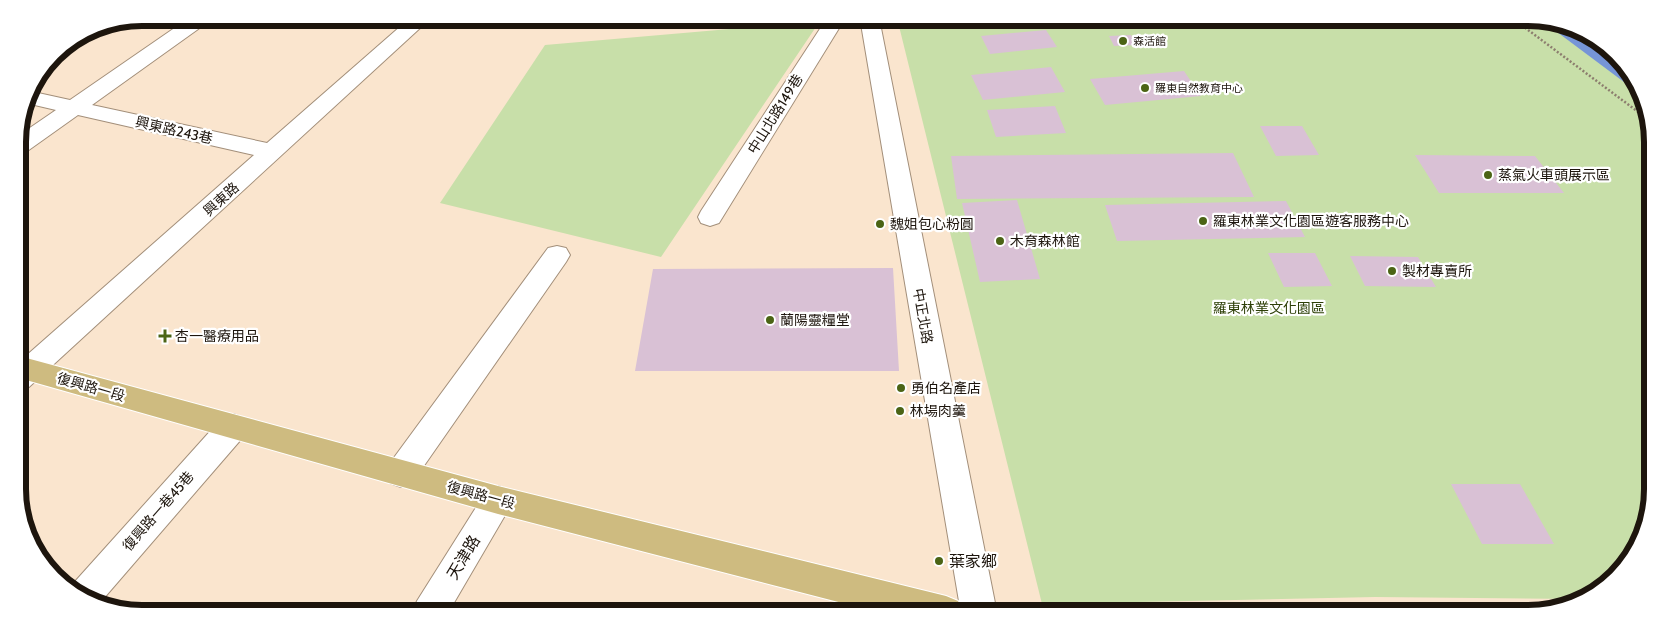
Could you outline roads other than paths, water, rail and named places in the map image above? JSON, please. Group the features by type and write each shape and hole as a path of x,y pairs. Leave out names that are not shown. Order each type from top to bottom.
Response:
{"main road":[{"name":"復興路一段","path":"26,373 498,500 914,605"}],"street":[{"path":"26,142 190,26"},
{"name":"興東路","path":"26,368 273,152 413,26"},
{"name":"中山北路149巷","path":"710,217 831,26"},
{"name":"中正北路","path":"870,26 977,605"},
{"name":"興東路243巷","path":"35,99 273,152"},
{"path":"401,473 557,255"},
{"name":"復興路一巷45巷","path":"88,591 232,427"},
{"name":"天津路","path":"434,605 498,500"}],"water":[{"path":"1552,28 1579,38 1592,46 1615,66 1629,86"}],"place":[{"name":"森活館","path":"1123,41"},
{"name":"羅東自然教育中心","path":"1145,88"},
{"name":"蒸氣火車頭展示區","path":"1488,175"},
{"name":"羅東林業文化園區遊客服務中心","path":"1203,221"},
{"name":"魏姐包心粉圓","path":"880,224"},
{"name":"木育森林館","path":"1000,241"},
{"name":"製材專賣所","path":"1392,271"},
{"name":"蘭陽靈糧堂","path":"770,320"},
{"name":"杏一醫療用品","path":"165,336"},
{"name":"勇伯名產店","path":"901,388"},
{"name":"林場肉羹","path":"900,411"},
{"name":"葉家鄉","path":"939,561"}],"park label":[{"name":"羅東林業文化園區","path":"1269,308"}]}
